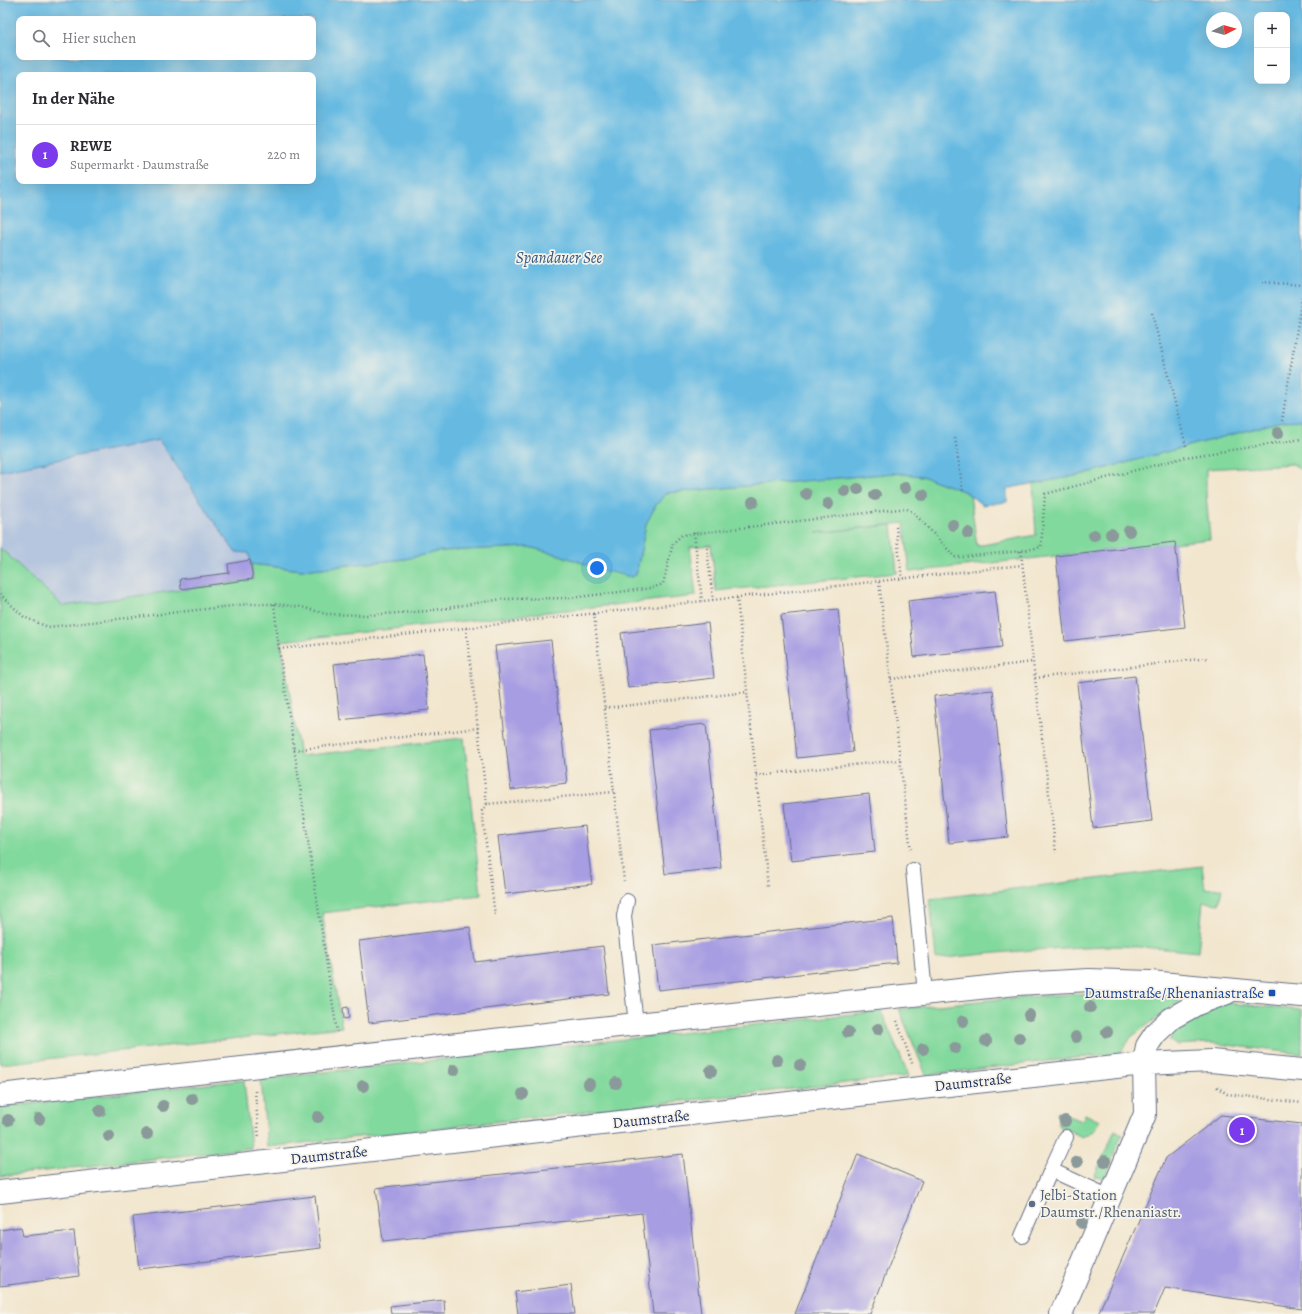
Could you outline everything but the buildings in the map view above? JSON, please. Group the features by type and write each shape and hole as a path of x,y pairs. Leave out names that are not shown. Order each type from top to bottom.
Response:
{"main road":[{"path":"0,1095 636,1024 1017,984 1089,980 1150,982 1302,996"},
{"path":"1061,1314 1145,1114 1144,1064 1147,1046 1155,1034 1172,1018 1197,1004 1234,990"},
{"name":"Daumstraße","path":"0,1192 1144,1064 1211,1061 1302,1070"}],"lane":[{"path":"913,870 925,993"},
{"path":"627,901 624,916 636,1024"},
{"path":"1022,1236 1066,1137"},
{"path":"1051,1170 1110,1197"}],"path":[{"path":"1262,282 1302,285"},
{"path":"1282,421 1302,298"},
{"path":"1152,313 1186,446"},
{"path":"955,438 963,491"},
{"path":"0,594 24,617 48,627 249,604 274,604 302,607 326,614 369,615 428,611 502,599 570,598 652,588 663,584 673,543 682,535 899,509 907,509 913,512 955,557 1021,551 1041,547 1045,494 1186,457 1302,439"},
{"path":"896,527 902,579"},
{"path":"694,533 702,601"},
{"path":"707,548 713,600"},
{"path":"1021,551 1032,662 1056,853"},
{"path":"279,649 1022,565"},
{"path":"879,582 913,870"},
{"path":"737,598 768,886"},
{"path":"274,604 279,649 338,1037"},
{"path":"594,614 627,901"},
{"path":"466,628 487,804 482,811 496,916"},
{"path":"1035,678 1208,658"},
{"path":"891,678 1032,662"},
{"path":"604,708 748,692"},
{"path":"294,750 478,728"},
{"path":"756,775 900,760"},
{"path":"487,804 614,792"},
{"path":"888,997 921,1088"},
{"path":"253,1067 262,1163"},
{"path":"1215,1086 1227,1094 1302,1103"}],"shaded area":[{"path":"159,440 235,552 250,553 253,580 63,606 0,548 0,471"}],"green space":[{"path":"1302,420 1302,471 1293,464 1206,469 1206,494 1210,539 910,572 904,523 816,533 892,525 897,573 716,591 711,545 690,547 696,596 281,641 300,756 464,738 481,895 322,913 342,1027 0,1064 0,548 63,606 253,580 251,564 302,570 405,559 441,551 529,547 560,555 602,570 636,575 646,524 656,505 666,493 894,473 922,476 970,495 977,546 1036,535 1033,484 1080,475 1282,421"},
{"path":"1202,866 1205,889 1222,888 1219,904 1203,902 1198,952 1141,947 1106,946 1021,951 936,959 930,899"},
{"path":"1102,993 1178,996 1179,1002 1131,1037 1120,1053 926,1075 899,1009 975,1001"},
{"path":"1228,1003 1302,1010 1302,1054 1210,1043 1176,1045 1170,1041 1172,1031 1206,1009"},
{"path":"881,1011 909,1076 267,1147 261,1079"},
{"path":"244,1080 251,1148 0,1176 0,1107"},
{"path":"1057,1112 1082,1121 1085,1114 1099,1121 1095,1130 1082,1137 1058,1125"},
{"path":"1115,1130 1122,1134 1105,1178 1094,1177"}],"water":[{"name":"Spandauer See","path":"0,0 1302,0 1302,420 1282,421 1080,475 1007,489 1007,502 982,505 966,492 922,476 894,473 666,493 656,505 646,524 636,575 631,577 602,570 560,555 529,547 441,551 405,559 302,570 251,564 249,553 235,552 159,440 0,471"}],"place":[{"name":"Daumstraße/Rhenaniastraße","path":"1272,993"},
{"name":"REWE","path":"1242,1130"},
{"name":"Jelbi-Station Daumstr./Rhenaniastr.","path":"1032,1204"}]}
